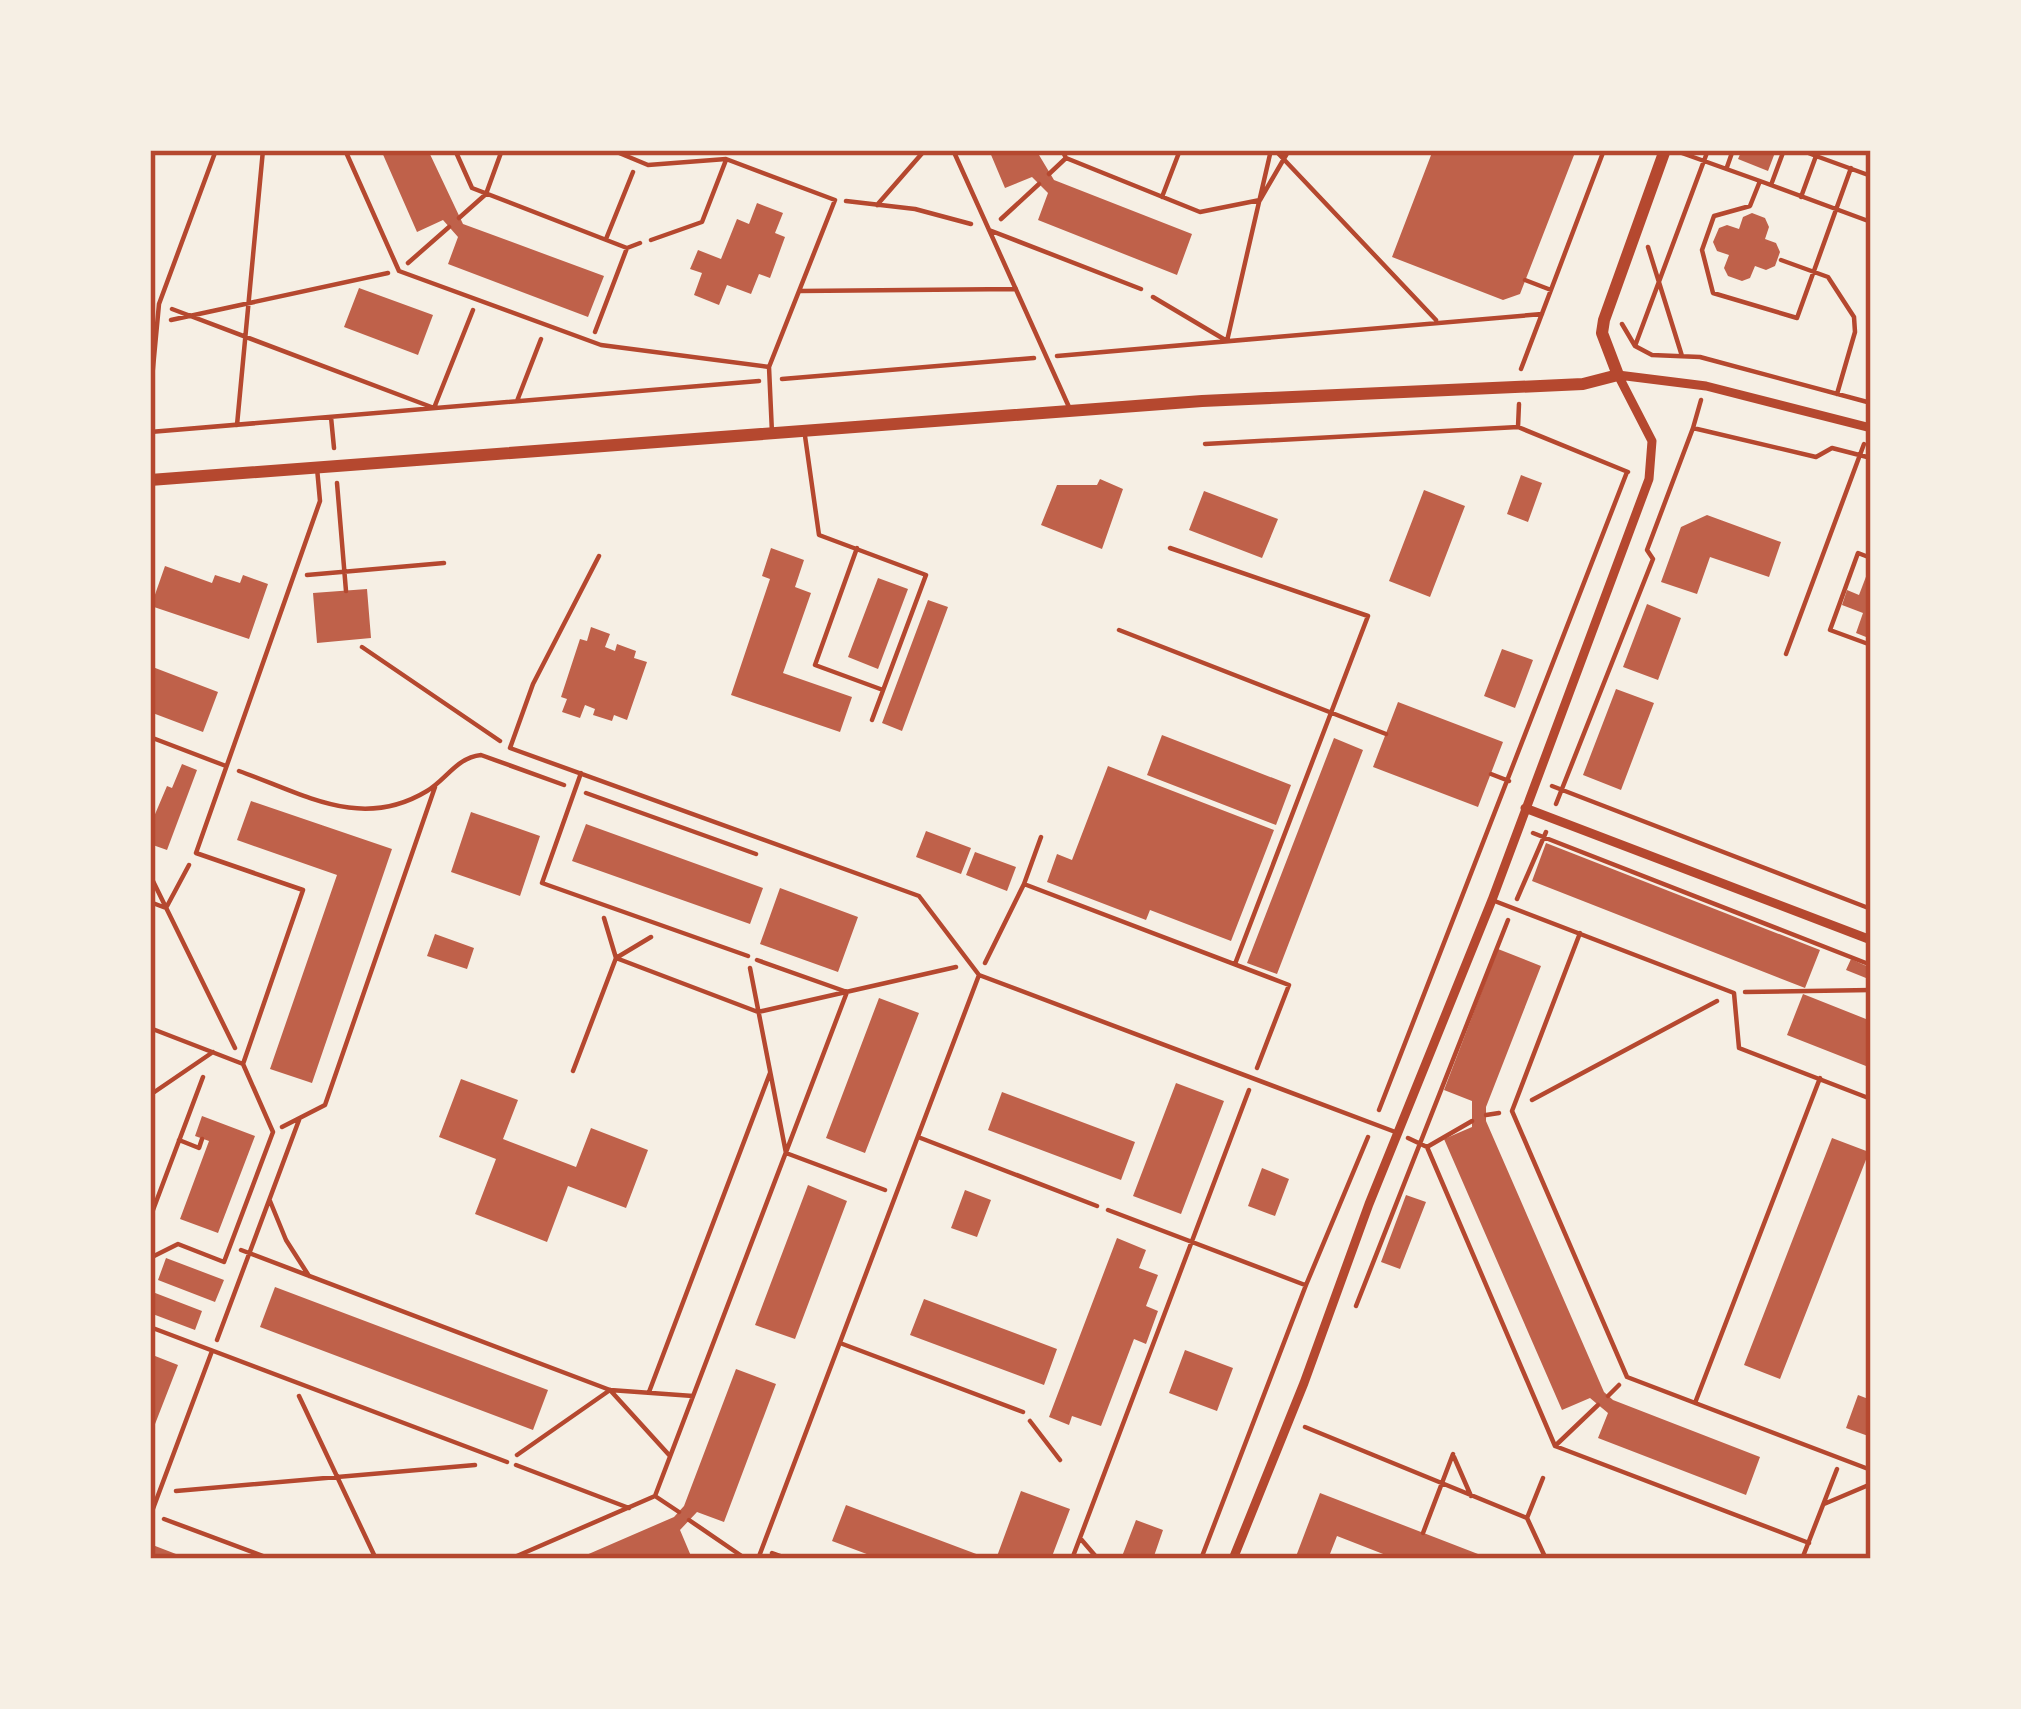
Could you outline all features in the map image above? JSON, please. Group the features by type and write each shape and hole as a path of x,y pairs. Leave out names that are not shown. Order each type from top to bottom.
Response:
{"street":[{"path":"1233,1559 1492,900 1649,478 1652,441 1602,332 1669,150"},
{"path":"150,480 1202,401 1583,384 1618,375 1706,386 1870,427"},
{"path":"1525,808 1871,940"}],"lane":[{"path":"150,400 154,322 216,150"},
{"path":"345,150 399,271 592,341 769,367"},
{"path":"612,150 648,165 726,160 835,200 769,367 772,433"},
{"path":"953,150 1072,413"},
{"path":"651,240 702,222 726,160"},
{"path":"989,230 1141,290"},
{"path":"799,290 1016,289"},
{"path":"150,293 160,304"},
{"path":"805,430 820,535 926,574 872,720"},
{"path":"150,1258 178,1244 224,1262 273,1132 243,1064 303,890 196,853 320,501 317,466"},
{"path":"856,548 814,664 883,690"},
{"path":"598,556 532,684 510,748 919,896 979,975 1398,1133"},
{"path":"150,737 226,766"},
{"path":"581,773 542,883 748,956"},
{"path":"1492,900 1734,992 1738,1048 1871,1099"},
{"path":"1580,933 1512,1111 1627,1377 1871,1469"},
{"path":"758,1559 979,975"},
{"path":"150,1028 243,1064"},
{"path":"150,1095 213,1052"},
{"path":"1694,1403 1820,1078"},
{"path":"917,1137 1097,1205"},
{"path":"150,1328 507,1462"},
{"path":"840,1343 1023,1412"},
{"path":"151,1514 212,1351"}],"path":[{"path":"237,424 262,150"},
{"path":"455,150 472,188 627,248 592,341"},
{"path":"459,218 486,194 502,150"},
{"path":"877,205 925,150"},
{"path":"1062,150 1066,158 1200,212 1260,200 1289,150"},
{"path":"1162,197 1180,150"},
{"path":"1227,341 1273,150 1439,323"},
{"path":"1518,427 1521,361 1604,150"},
{"path":"1669,150 1871,221"},
{"path":"1708,150 1635,346 1652,355 1714,360 1871,403"},
{"path":"1726,169 1733,150"},
{"path":"1771,185 1784,150"},
{"path":"1801,150 1871,176"},
{"path":"1802,196 1816,156"},
{"path":"1048,174 1066,158"},
{"path":"606,240 637,161"},
{"path":"1760,181 1750,206 1714,216 1702,250 1713,292 1797,317 1851,168"},
{"path":"835,200 951,217 989,230 1039,184"},
{"path":"154,322 399,271 449,226"},
{"path":"1647,244 1682,356"},
{"path":"1781,260 1828,277 1854,316 1856,332 1838,394"},
{"path":"1525,280 1551,290"},
{"path":"1141,290 1227,341"},
{"path":"434,407 478,299"},
{"path":"160,304 434,407"},
{"path":"150,432 1542,314"},
{"path":"517,401 547,325"},
{"path":"1356,1306 1653,559 1647,550 1714,360"},
{"path":"331,416 346,591"},
{"path":"1201,1559 1627,472 1518,427 1205,444"},
{"path":"1786,654 1870,427"},
{"path":"1693,428 1816,458 1832,448 1871,458"},
{"path":"1170,548 1368,616 1235,964"},
{"path":"1871,558 1858,553 1830,630 1871,645"},
{"path":"294,577 444,563"},
{"path":"1119,630 1386,734"},
{"path":"362,647 510,748"},
{"path":"226,766 354,811 382,810 410,801 458,764 481,755 756,854"},
{"path":"1491,774 1509,781"},
{"path":"273,1132 325,1105 434,787"},
{"path":"1562,789 1871,910"},
{"path":"1493,820 1871,965"},
{"path":"979,975 1024,884 1041,837"},
{"path":"166,908 196,853"},
{"path":"150,875 243,1064"},
{"path":"1024,884 1289,985 1155,1329 1072,1559"},
{"path":"150,902 166,908"},
{"path":"573,1071 616,958 600,904"},
{"path":"616,958 667,928"},
{"path":"748,956 847,992"},
{"path":"748,956 786,1153"},
{"path":"616,958 758,1012 957,967"},
{"path":"1512,1111 1734,992 1871,990"},
{"path":"510,1559 655,1496 847,992"},
{"path":"150,1218 213,1052"},
{"path":"650,1392 770,1073"},
{"path":"212,1351 301,1117"},
{"path":"1472,1121 1427,1147 1555,1446 1808,1543"},
{"path":"179,1140 199,1148 202,1139"},
{"path":"786,1153 896,1194"},
{"path":"262,1162 286,1240 309,1276"},
{"path":"1097,1205 1306,1285"},
{"path":"230,1246 610,1390 693,1396"},
{"path":"292,1381 376,1559"},
{"path":"610,1390 670,1456"},
{"path":"507,1462 610,1390"},
{"path":"1555,1446 1598,1405"},
{"path":"1258,1409 1527,1518 1546,1559"},
{"path":"1023,1412 1060,1460"},
{"path":"1423,1533 1453,1454 1471,1496"},
{"path":"1802,1559 1841,1458"},
{"path":"159,1492 507,1462 628,1508"},
{"path":"1527,1518 1543,1478"},
{"path":"1824,1504 1871,1484"},
{"path":"655,1496 679,1512"},
{"path":"151,1514 271,1559"},
{"path":"689,1520 746,1559"},
{"path":"1080,1538 1098,1559"}],"building":[{"path":"381,150 428,150 463,224 604,276 588,317 448,264 458,237 443,220 417,232"},
{"path":"989,150 1036,150 1054,180 1192,234 1177,275 1038,220 1048,193 1032,177 1005,188"},
{"path":"1433,150 1576,150 1520,294 1503,300 1392,257"},
{"path":"1742,150 1776,150 1768,171 1738,159"},
{"path":"757,203 783,213 775,233 785,237 770,278 759,274 751,294 727,285 719,305 694,295 702,273 690,269 698,250 721,259 737,219 749,224"},
{"path":"1752,213 1765,218 1769,227 1765,239 1776,243 1780,252 1775,266 1766,270 1755,266 1750,278 1742,281 1728,276 1724,268 1729,255 1717,251 1713,242 1719,228 1739,229 1743,217"},
{"path":"359,288 433,315 418,355 344,327"},
{"path":"1521,475 1542,483 1528,522 1507,514"},
{"path":"1100,479 1123,489 1102,549 1041,525 1057,485 1097,485"},
{"path":"1424,490 1465,506 1430,597 1389,581"},
{"path":"1204,491 1278,519 1262,558 1189,530"},
{"path":"1707,515 1781,542 1769,577 1710,557 1697,594 1661,582 1681,527"},
{"path":"771,548 804,560 795,587 811,593 783,673 852,697 840,732 731,695 770,579 762,576"},
{"path":"165,566 212,583 215,575 240,583 243,575 268,584 249,639 151,606"},
{"path":"1867,574 1871,575 1871,639 1856,633 1863,613 1842,605 1847,590 1859,595"},
{"path":"878,578 908,589 878,669 848,657"},
{"path":"367,589 371,638 317,643 313,593"},
{"path":"928,600 948,607 902,731 882,723"},
{"path":"1647,604 1681,618 1658,680 1623,667"},
{"path":"591,627 610,634 605,647 615,651 617,644 636,651 634,658 647,662 627,720 593,715 595,709 585,705 580,718 562,712 567,699 561,697 580,639 587,641"},
{"path":"1502,649 1533,660 1515,708 1484,696"},
{"path":"150,666 218,692 203,732 150,712"},
{"path":"1616,689 1654,703 1621,790 1583,775"},
{"path":"1398,702 1503,742 1478,807 1373,767"},
{"path":"1162,735 1291,785 1276,825 1147,775"},
{"path":"1334,738 1363,750 1277,974 1247,963"},
{"path":"182,764 197,770 167,850 150,844 150,826"},
{"path":"1108,766 1274,830 1231,941 1150,910 1146,920 1047,882 1057,854 1072,860"},
{"path":"251,801 392,849 312,1083 270,1069 337,875 237,840"},
{"path":"471,812 540,836 520,896 451,872"},
{"path":"586,824 763,888 750,924 572,861"},
{"path":"926,831 971,848 961,874 916,857"},
{"path":"1546,843 1820,950 1805,988 1532,881"},
{"path":"975,852 1016,867 1007,891 966,875"},
{"path":"780,888 858,917 838,972 760,944"},
{"path":"435,934 474,948 467,969 427,956"},
{"path":"1498,949 1541,966 1486,1107 1486,1121 1604,1392 1613,1400 1760,1457 1746,1495 1598,1438 1608,1413 1590,1398 1562,1410 1444,1139 1472,1127 1472,1101 1444,1090"},
{"path":"1851,959 1871,968 1871,980 1846,970"},
{"path":"1803,994 1871,1021 1871,1068 1787,1035"},
{"path":"879,998 919,1013 865,1153 826,1138"},
{"path":"461,1079 518,1100 503,1139 576,1167 591,1128 648,1150 626,1208 568,1186 547,1242 475,1214 496,1159 439,1137"},
{"path":"1176,1083 1224,1101 1181,1214 1133,1196"},
{"path":"1002,1092 1135,1142 1121,1180 988,1130"},
{"path":"202,1116 255,1136 218,1233 180,1219 209,1141 195,1136"},
{"path":"1832,1138 1869,1152 1780,1379 1744,1365"},
{"path":"1262,1168 1289,1179 1275,1216 1248,1206"},
{"path":"808,1185 847,1201 795,1339 755,1325"},
{"path":"965,1190 991,1200 977,1237 951,1228"},
{"path":"1406,1195 1426,1202 1400,1269 1381,1262"},
{"path":"1117,1238 1146,1250 1139,1268 1158,1275 1146,1306 1158,1311 1146,1344 1134,1339 1101,1426 1072,1416 1069,1425 1049,1417"},
{"path":"166,1258 224,1280 215,1302 158,1280"},
{"path":"275,1287 548,1390 533,1430 260,1327"},
{"path":"150,1291 202,1311 195,1330 150,1313"},
{"path":"924,1299 1057,1349 1044,1385 910,1335"},
{"path":"1185,1350 1233,1368 1217,1411 1169,1393"},
{"path":"150,1354 178,1365 150,1437"},
{"path":"736,1369 776,1384 724,1522 697,1512 680,1530 691,1556 684,1559 577,1559 674,1517 684,1506"},
{"path":"1858,1395 1871,1400 1871,1437 1846,1428"},
{"path":"1021,1491 1070,1509 1051,1559 996,1559"},
{"path":"1320,1493 1491,1559 1396,1559 1337,1536 1328,1559 1295,1559"},
{"path":"846,1505 979,1555 978,1559 880,1559 832,1541"},
{"path":"1136,1520 1163,1530 1153,1559 1121,1559"},
{"path":"150,1544 189,1559 150,1559"}]}
